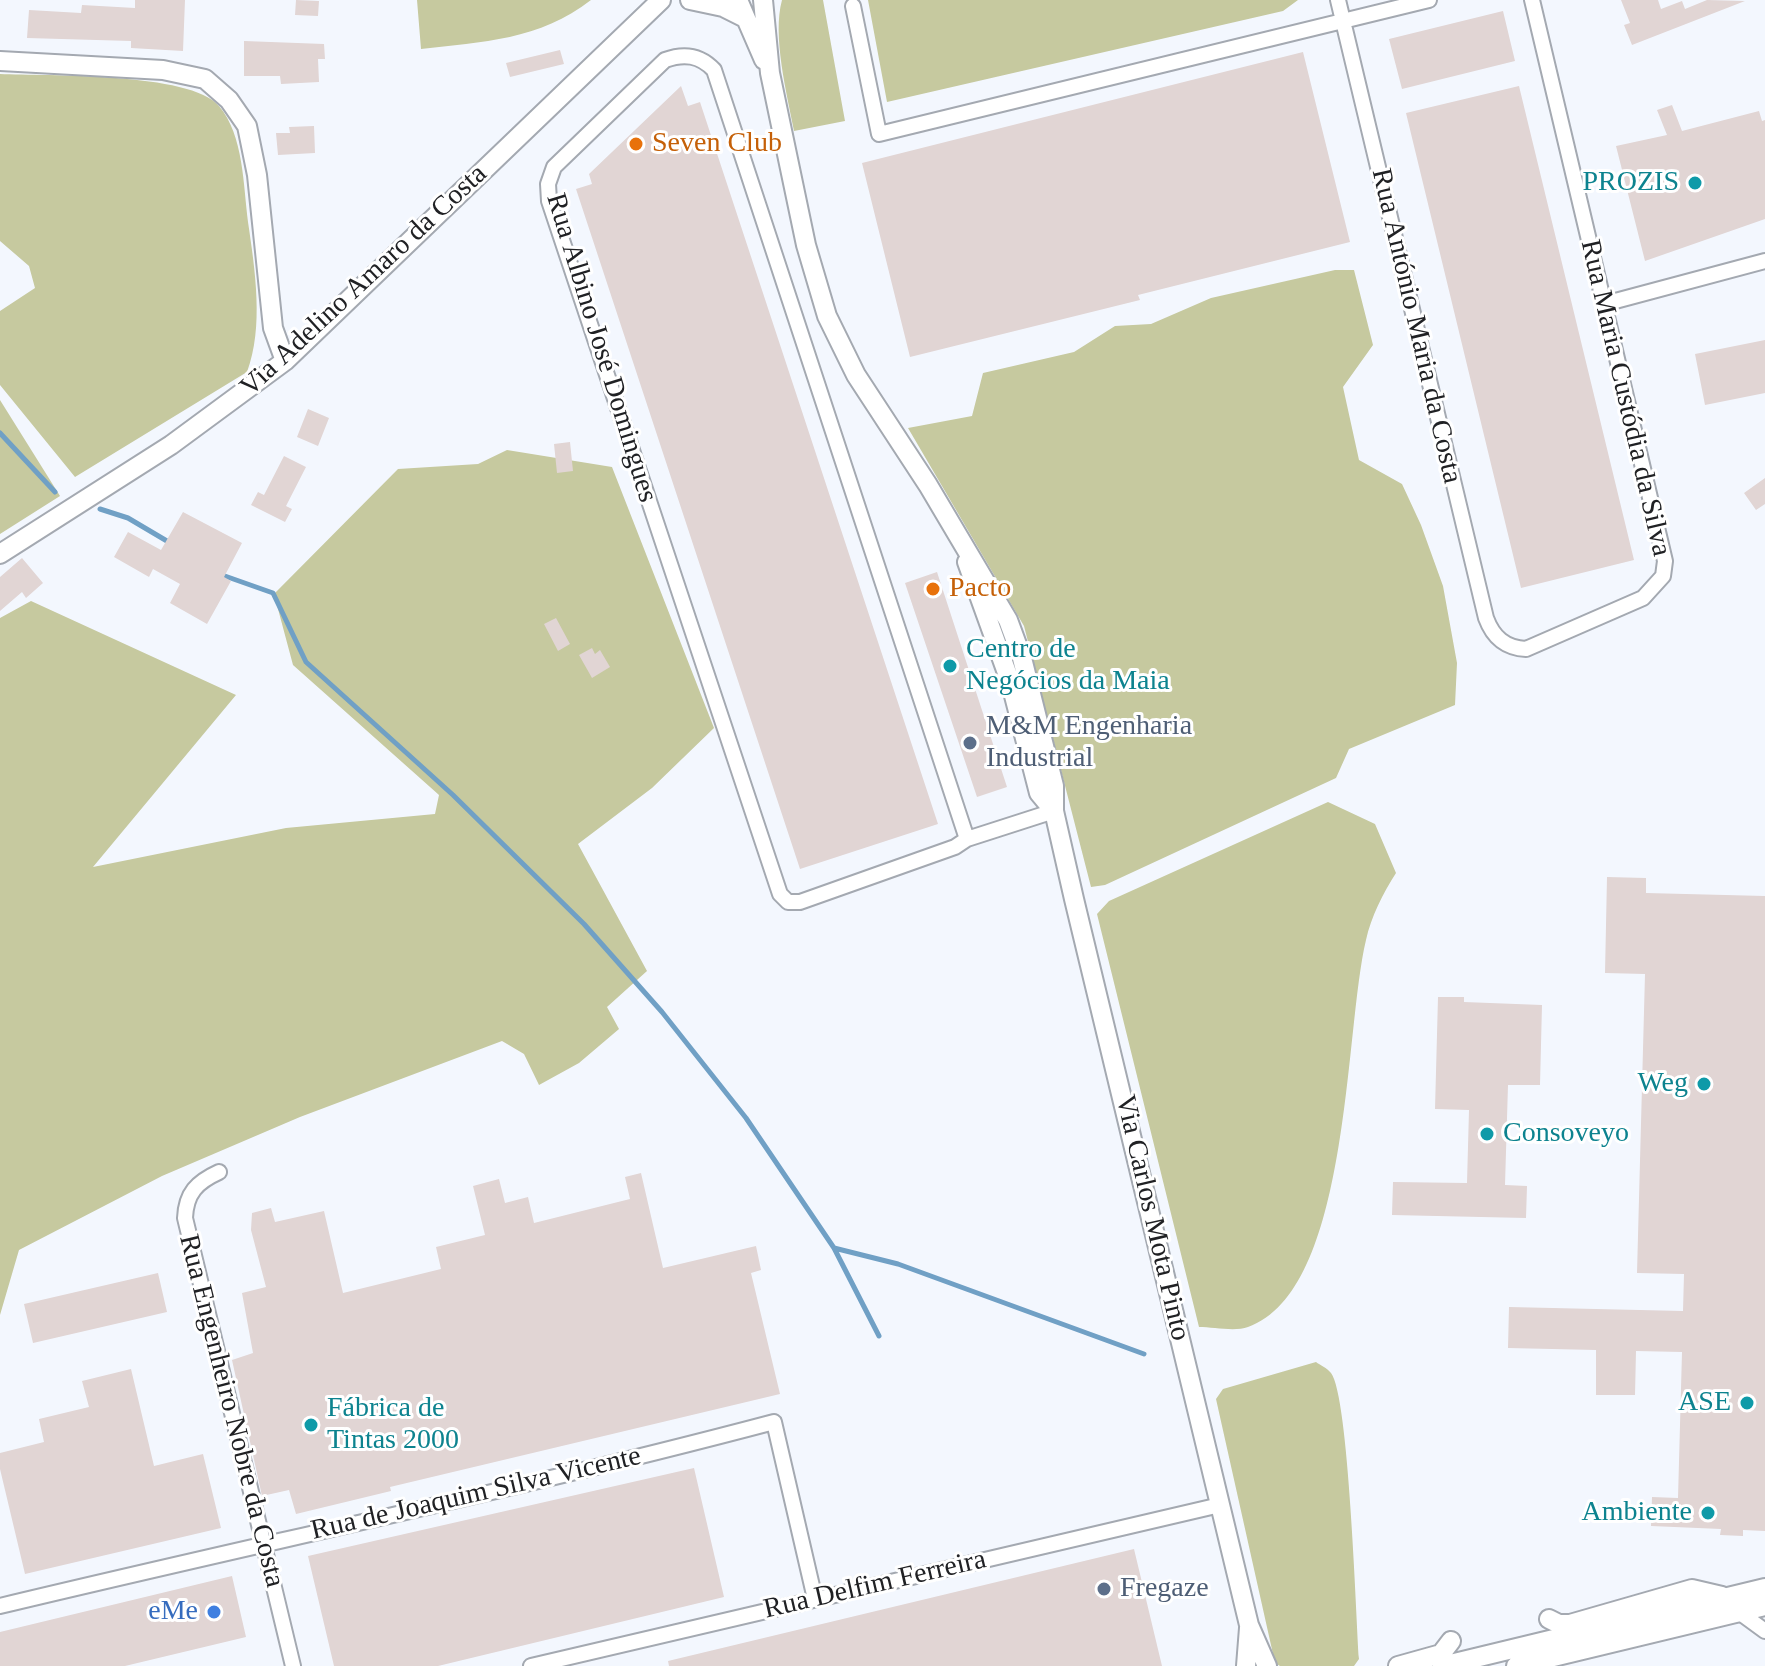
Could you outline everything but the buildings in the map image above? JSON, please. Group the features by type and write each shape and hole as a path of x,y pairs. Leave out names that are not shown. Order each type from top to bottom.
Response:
{"main road":[{"path":"660,1 677,0"},
{"path":"690,0 723,7 745,18"},
{"name":"Via Carlos Mota Pinto","path":"738,0 770,73"},
{"name":"Via Adelino Amaro da Costa","path":"0,554 171,445 285,361 660,1"},
{"name":"Via Carlos Mota Pinto","path":"764,2 770,73 806,245 827,316 856,375 928,485 963,548 1011,684 1039,793 1054,811 1249,1625 1267,1666"},
{"path":"0,61 163,70 205,79 229,100 247,126 257,175 273,328 285,361"},
{"path":"1516,1666 1734,1605 1765,1588"},
{"path":"1549,1619 1559,1624 1570,1624 1692,1589 1734,1605"},
{"path":"1442,1666 1734,1605 1765,1606"},
{"name":"Via Carlos Mota Pinto","path":"1246,1666 1249,1625"},
{"path":"1398,1666 1441,1654 1451,1641"}],"street":[{"name":"Rua António Maria da Costa","path":"1338,0 1486,618 1497,637 1506,645"},
{"path":"853,6 879,134 1429,0"},
{"name":"Rua Maria Custódia da Silva","path":"1506,645 1526,649 1643,598 1663,576 1663,549 1532,0"},
{"name":"Rua Albino José Domingues","path":"967,839 714,70 693,56 676,56 665,60 554,167 548,184 549,201 780,894 788,902 800,902 955,847 967,839 1054,811"},
{"path":"1604,304 1765,261"},
{"name":"Rua Engenheiro Nobre da Costa","path":"219,1172 193,1189 185,1202 185,1218 293,1666"},
{"name":"Rua de Joaquim Silva Vicente","path":"0,1606 599,1468 774,1422 815,1599"},
{"name":"Rua Delfim Ferreira","path":"531,1666 1220,1505"},
{"path":"1734,1605 1765,1631"}],"green space":[{"path":"417,0 591,0 552,24 531,31 488,41 421,49"},
{"path":"782,0 823,0 845,121 794,131 780,48 779,14"},
{"path":"868,0 1298,0 1283,11 887,102"},
{"path":"0,74 149,81 203,95 219,106 227,118 241,161 257,317 247,372 75,477 0,385 0,311 35,288 29,266 0,241"},
{"path":"1335,270 1354,270 1373,345 1343,387 1359,460 1402,484 1421,525 1443,586 1457,663 1455,705 1349,749 1336,778 1105,885 1091,887 1024,626 908,428 972,416 983,373 1074,352 1115,326 1151,324 1211,298"},
{"path":"0,400 60,496 0,534"},
{"path":"507,450 612,467 714,728 652,788 578,844 647,971 607,1007 619,1029 579,1063 539,1085 524,1054 502,1041 300,1117 162,1176 19,1250 0,1315 0,618 31,601 236,695 93,867 286,828 435,814 439,795 293,665 274,594 398,469 478,464"},
{"path":"1328,802 1375,824 1396,873 1378,905 1366,940 1337,1154 1325,1213 1307,1264 1282,1304 1248,1327 1199,1327 1097,914 1109,901"},
{"path":"1316,1362 1331,1373 1343,1421 1359,1659 1354,1666 1280,1666 1275,1663 1216,1399 1223,1389"}],"waterway":[{"path":"0,433 55,492"},
{"path":"100,509 128,518 172,544"},
{"path":"222,575 273,593 306,662 453,795 584,924 662,1012 746,1118 834,1248 898,1264 1144,1354"},
{"path":"834,1248 879,1336"}],"place":[{"name":"Seven Club","path":"636,144"},
{"name":"PROZIS","path":"1695,183"},
{"name":"Pacto","path":"933,589"},
{"name":"Centro de Negócios da Maia","path":"950,666"},
{"name":"M&M Engenharia Industrial","path":"970,743"},
{"name":"Weg","path":"1704,1084"},
{"name":"Consoveyo","path":"1487,1134"},
{"name":"ASE","path":"1747,1403"},
{"name":"Fábrica de Tintas 2000","path":"311,1425"},
{"name":"Ambiente","path":"1708,1513"},
{"name":"Fregaze","path":"1104,1589"},
{"name":"eMe","path":"214,1612"}]}
